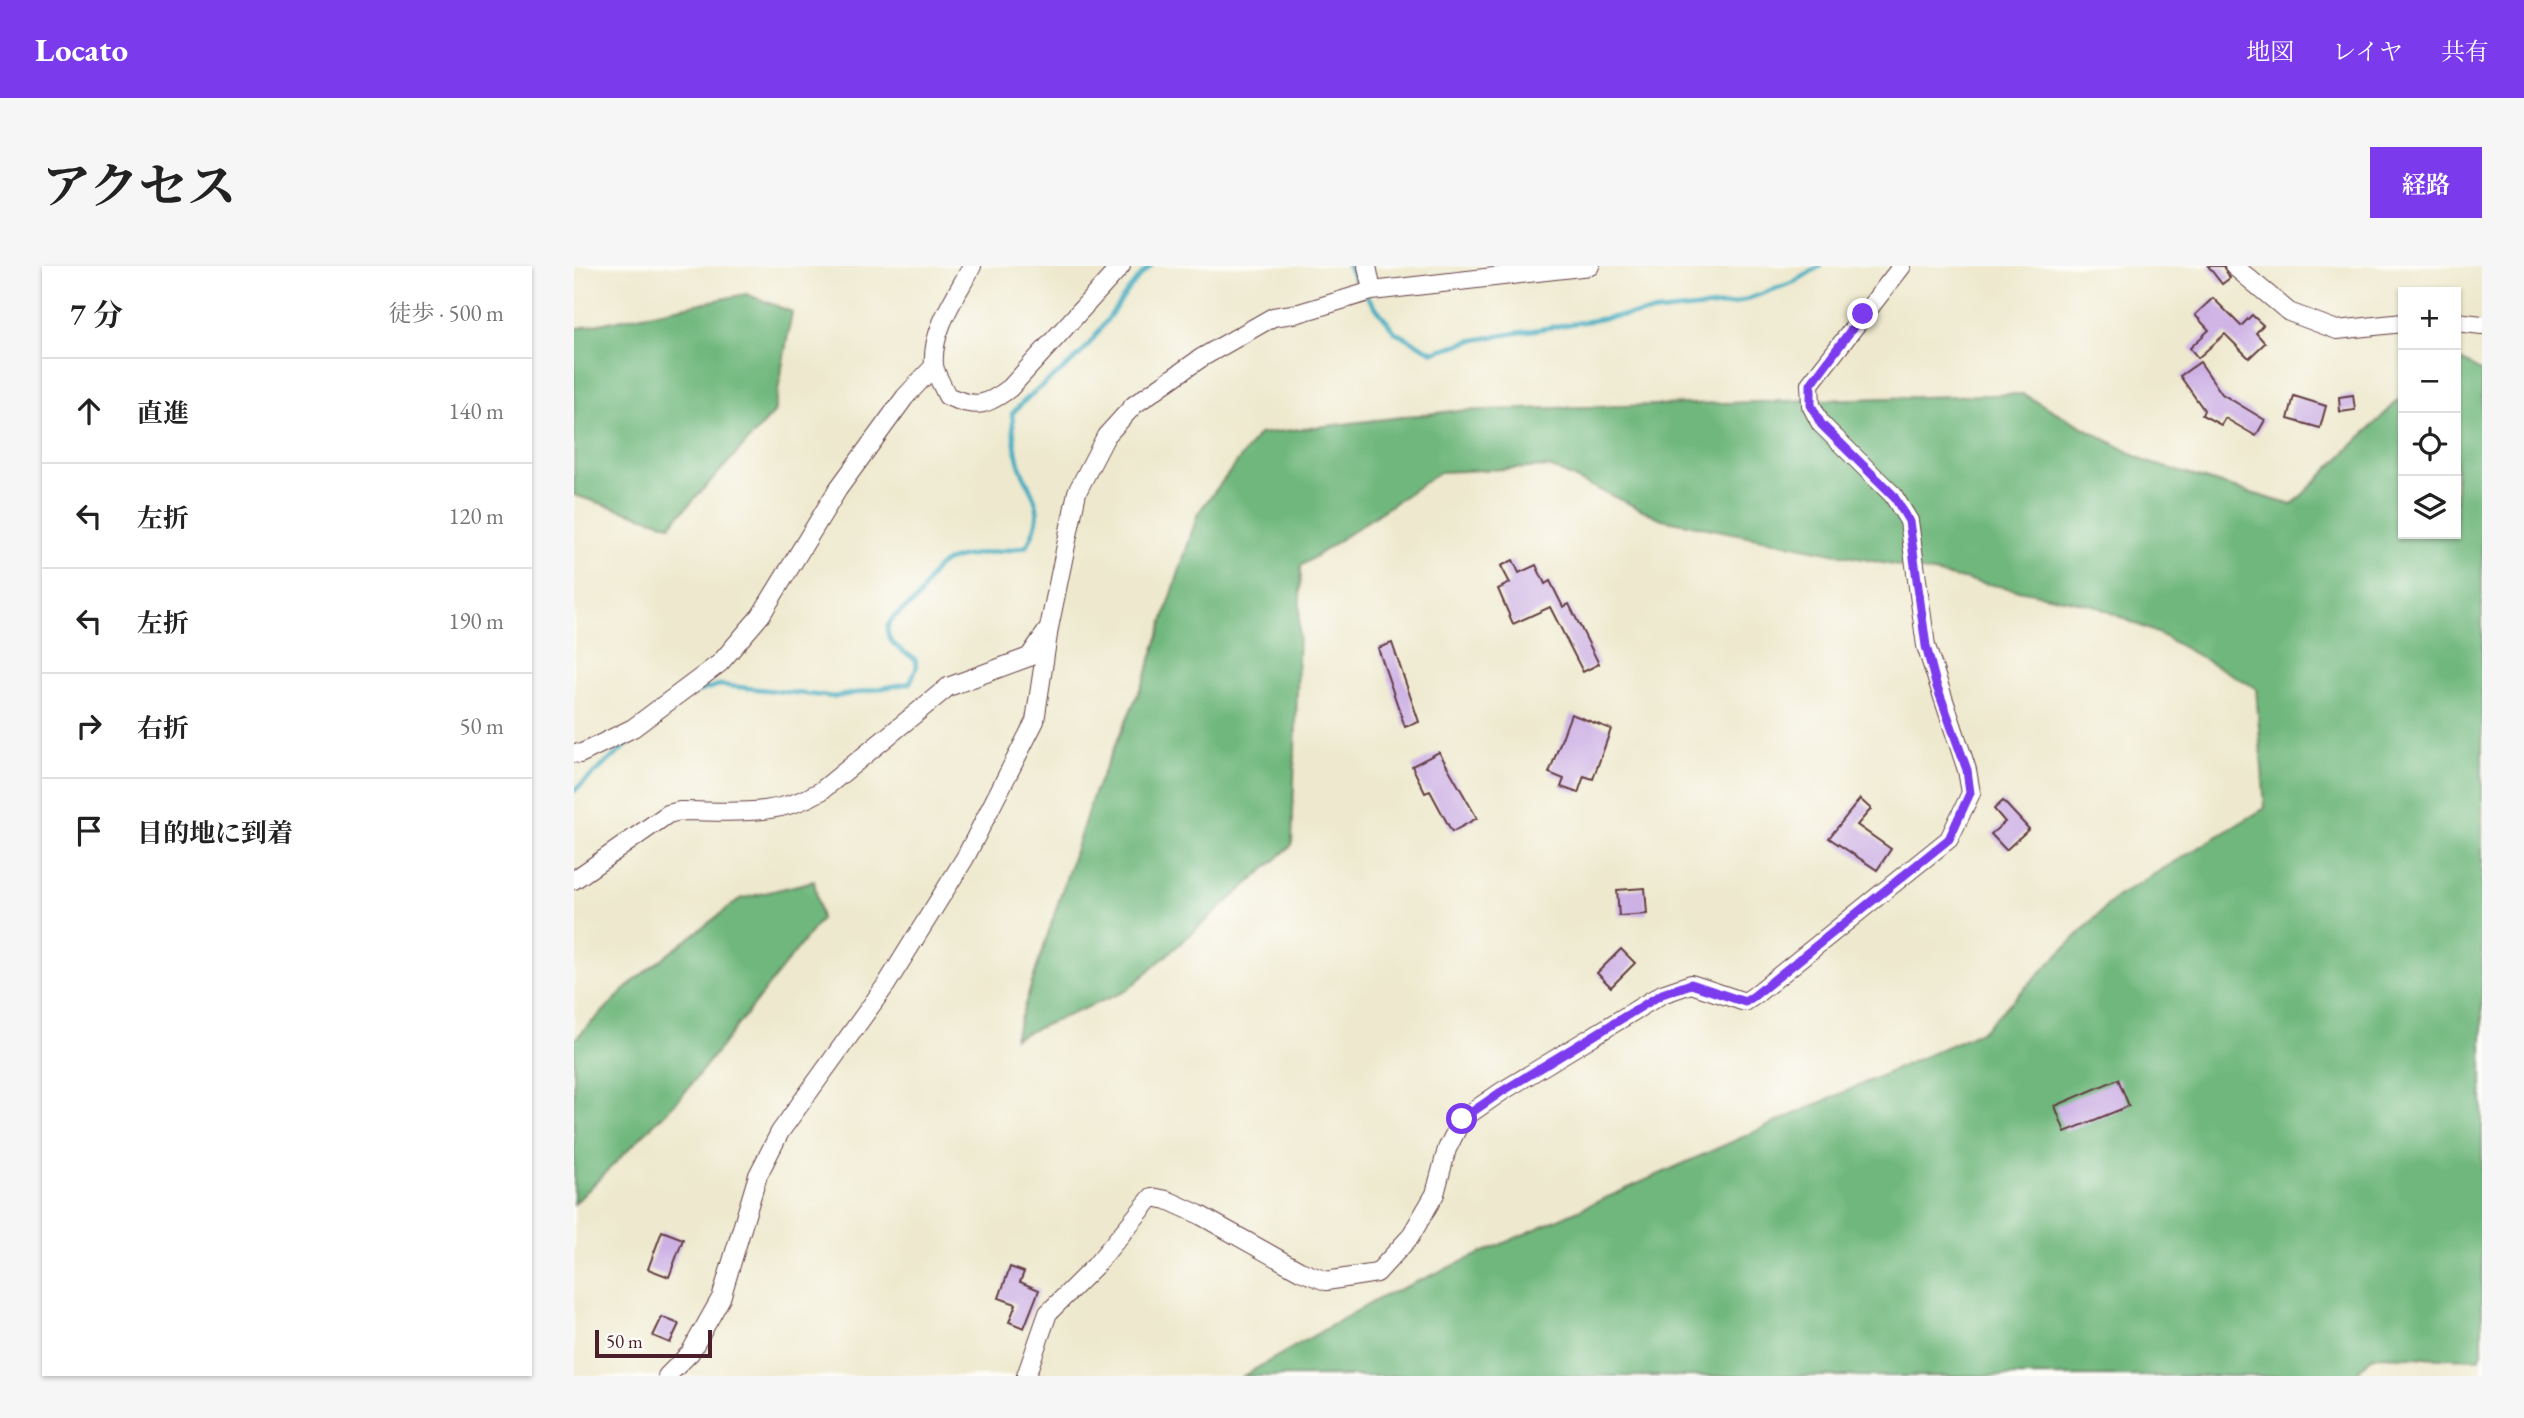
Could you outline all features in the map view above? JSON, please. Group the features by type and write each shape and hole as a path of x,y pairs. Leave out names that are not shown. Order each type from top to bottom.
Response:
{"street":[{"path":"972,266 945,316 936,344 934,366 947,396 970,405 994,400 1032,367 1121,266"},
{"path":"1367,266 1372,291"},
{"path":"667,1376 696,1344 721,1298 758,1175 780,1132 886,985 977,835 1035,721 1049,628 1077,492 1105,436 1134,404 1201,358 1273,317 1299,313 1372,291 1590,266"},
{"path":"1026,1376 1048,1313 1095,1266 1152,1197 1167,1200 1198,1214 1300,1271 1326,1281 1377,1273 1410,1237 1435,1194 1447,1149 1462,1119 1501,1092 1662,994 1683,985 1691,984 1745,1002 1949,839 1970,793 1967,770 1936,684 1926,646 1909,521 1893,495 1821,424 1811,405 1811,384 1902,266"},
{"path":"2234,266 2289,312 2337,330 2398,324"},
{"path":"2461,323 2482,325"},
{"path":"574,753 580,754 633,728 720,663 761,615 838,489 905,397 934,366"},
{"path":"574,880 668,814 680,811 776,810 800,804 821,791 948,687 1029,657 1049,628"}],"green space":[{"path":"746,294 792,312 774,413 670,525 574,495 574,329"},
{"path":"2461,360 2482,372 2482,1353 2479,1359 2373,1356 2354,1376 1243,1376 1380,1298 1982,1031 2116,897 2265,808 2256,688 2157,633 2093,605 1662,519 1550,467 1440,472 1301,566 1292,845 1126,991 1014,1038 1094,793 1145,678 1198,513 1259,434 1453,411 2023,394 2147,462 2292,505 2398,401 2398,539 2461,539"},
{"path":"814,881 821,919 681,1097 574,1204 574,1040 637,978 740,899"}],"building":[{"path":"2208,266 2223,266 2230,278 2222,284"},
{"path":"2213,298 2241,326 2252,315 2263,325 2256,333 2265,343 2249,358 2225,334 2198,358 2190,348 2209,330 2195,315"},
{"path":"2200,362 2222,394 2265,420 2256,436 2225,418 2221,425 2202,415 2204,410 2180,376"},
{"path":"2353,395 2355,410 2340,412 2339,397"},
{"path":"2294,396 2326,406 2320,428 2288,419"},
{"path":"1513,560 1519,573 1536,565 1545,584 1550,581 1563,607 1569,604 1599,664 1583,672 1550,607 1513,624 1498,589 1510,583 1501,566"},
{"path":"1392,643 1419,722 1405,727 1378,648"},
{"path":"1571,714 1611,729 1593,779 1584,776 1578,793 1561,787 1564,779 1549,773"},
{"path":"1439,752 1477,818 1452,832 1430,791 1425,793 1412,766"},
{"path":"1860,799 1871,809 1857,825 1891,849 1877,870 1829,838"},
{"path":"2003,801 2029,829 2006,850 1991,834 2005,822 1994,809"},
{"path":"1645,888 1647,914 1619,916 1617,890"},
{"path":"1621,949 1635,963 1611,987 1597,973"},
{"path":"2118,1079 2129,1106 2065,1132 2055,1106"},
{"path":"662,1231 683,1239 669,1277 648,1269"},
{"path":"1010,1267 1024,1272 1020,1282 1039,1290 1024,1328 1009,1322 1016,1304 999,1298"},
{"path":"662,1317 679,1324 670,1343 653,1336"}],"waterway":[{"path":"694,693 719,685 834,697 910,683 917,666 915,659 892,642 887,628 889,623 917,599 933,573 947,561 1027,546 1036,523 1037,507 1019,462 1012,414 1084,350 1135,282 1151,266"},
{"path":"1348,266 1361,290"},
{"path":"1367,296 1395,332 1433,352 1474,340 1619,316 1734,304 1794,282 1820,266"},
{"path":"574,791 642,732"}],"route":[{"path":"1462,1119 1501,1092 1662,994 1683,985 1691,984 1745,1002 1816,948 1949,839 1964,812 1970,793 1967,770 1936,684 1926,646 1909,521 1893,495 1821,424 1811,405 1811,384 1863,314"}]}
